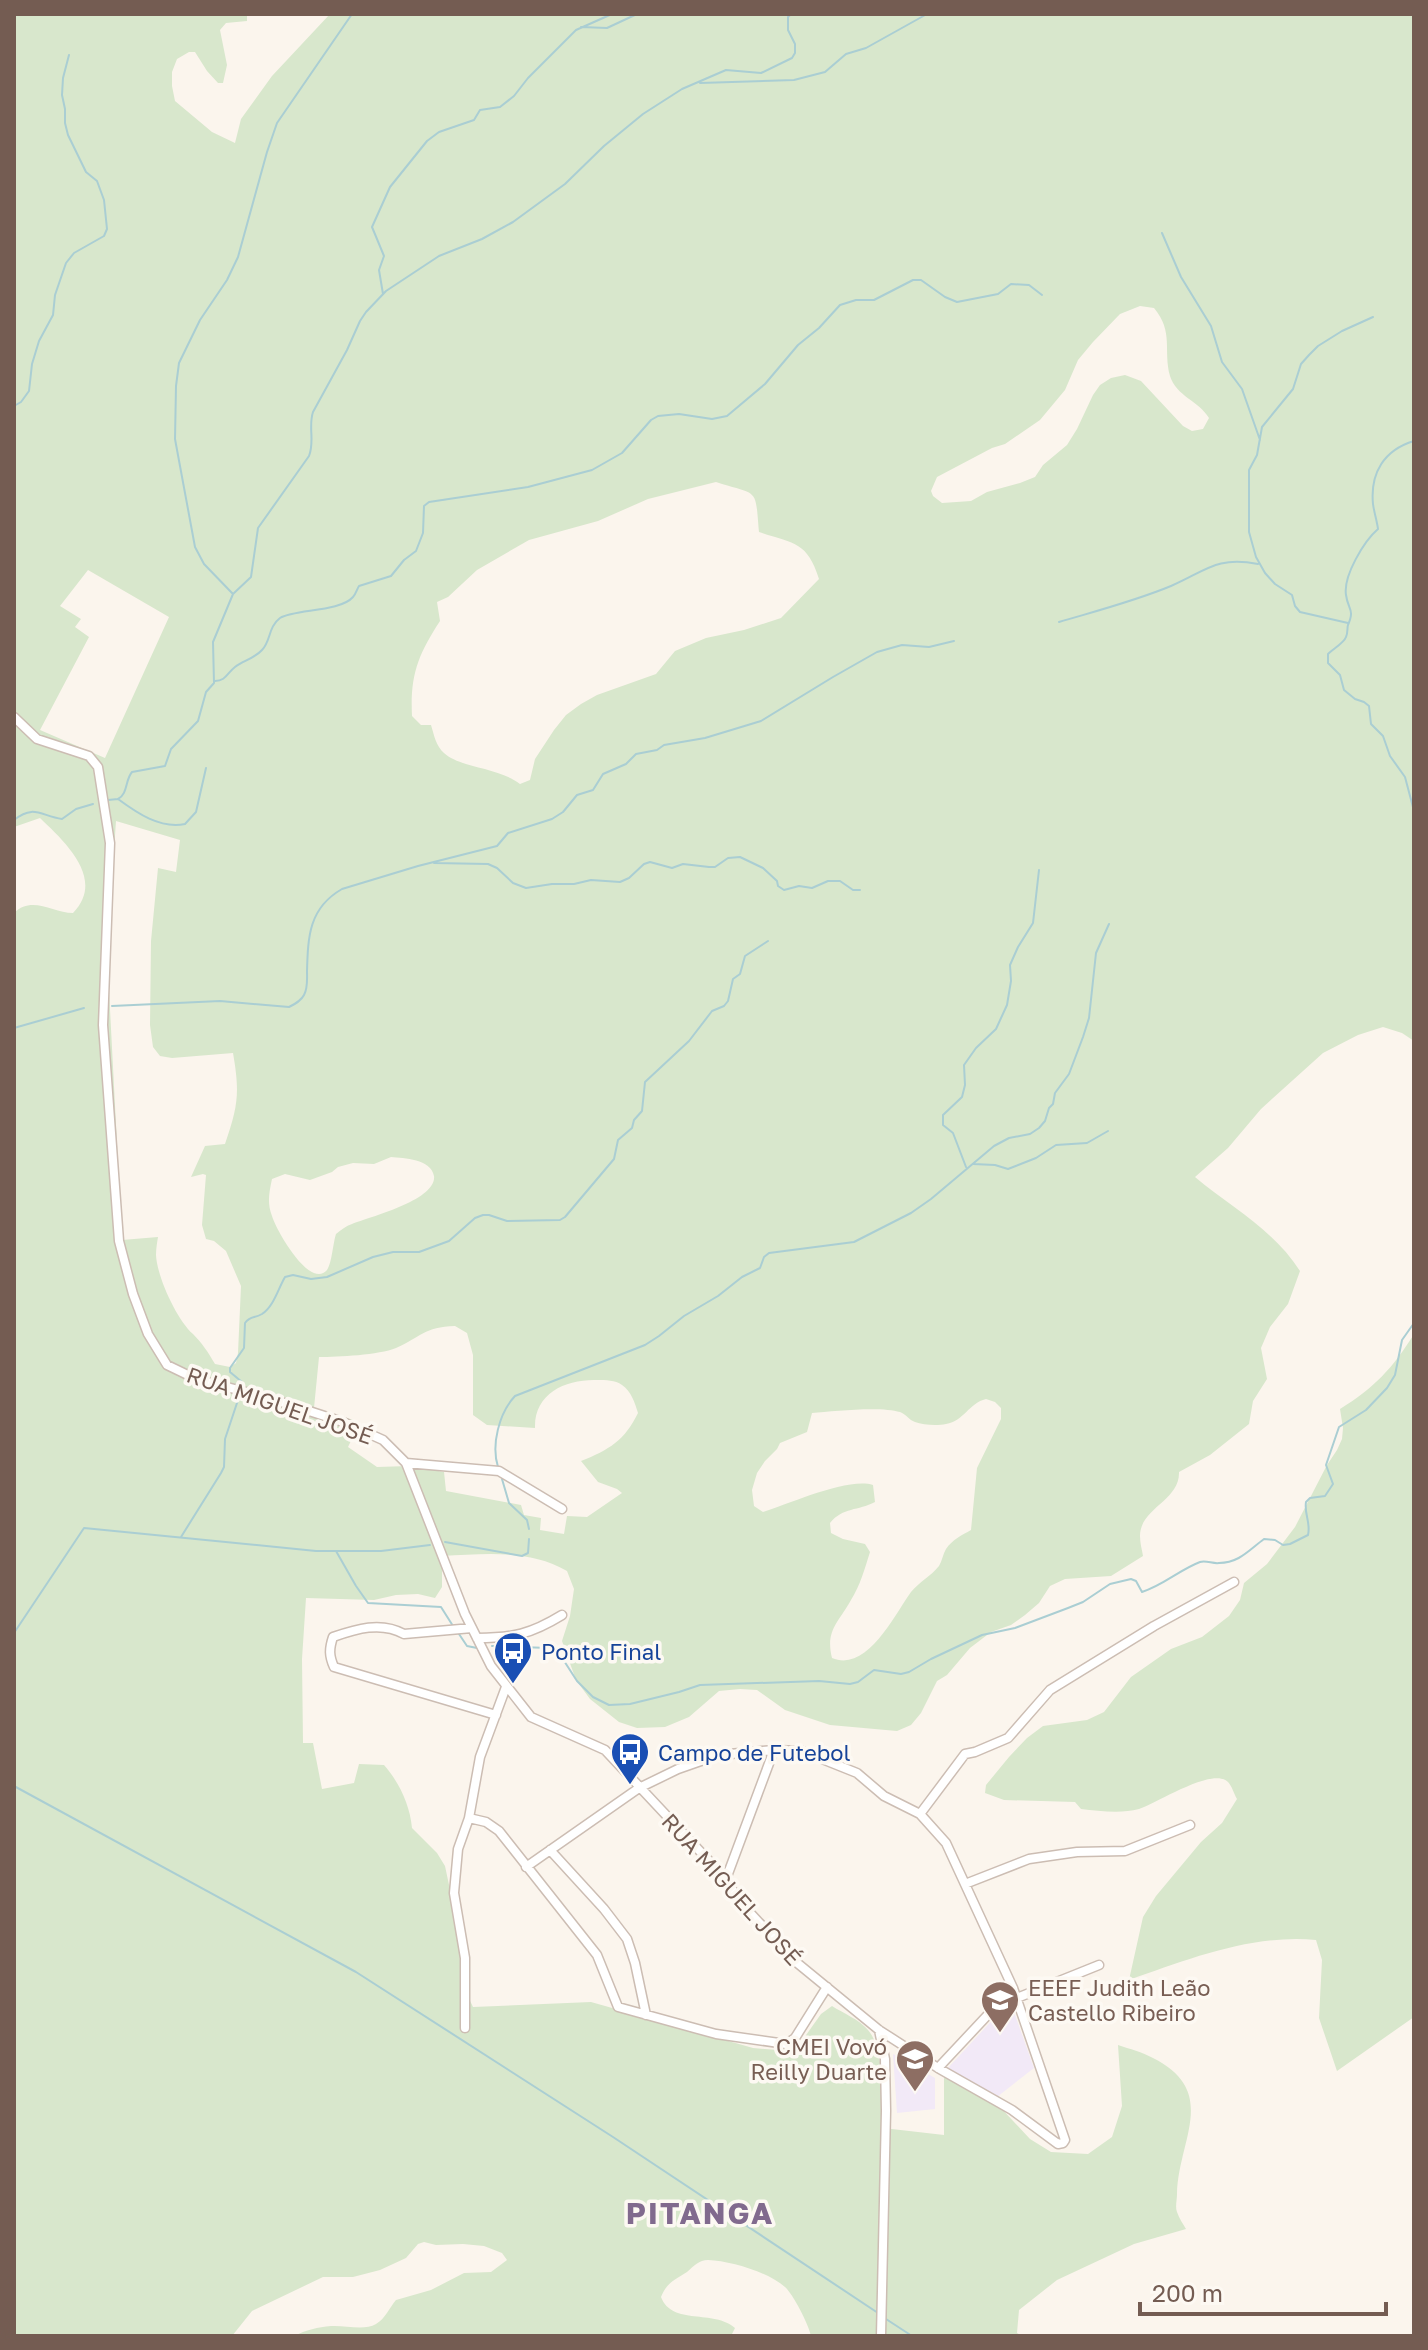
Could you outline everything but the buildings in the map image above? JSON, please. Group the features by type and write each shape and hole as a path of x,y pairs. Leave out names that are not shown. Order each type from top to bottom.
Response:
{"street":[{"name":"RUA MIGUEL JOSÉ","path":"14,717 37,739 89,756 98,767 110,843 103,1025 119,1241 133,1294 148,1334 167,1365 196,1379 269,1398 365,1430 383,1440 406,1463 472,1628 491,1666 531,1717 612,1756 726,1879 739,1901 796,1962 879,2030 1012,2110 1058,2144 1063,2143 1065,2140 1017,1998"},
{"path":"406,1463 499,1471 562,1509"},
{"path":"920,1814 965,1754 1008,1738 1050,1690 1154,1626 1234,1582"},
{"path":"477,1638 503,1638 538,1630 562,1615"},
{"path":"472,1628 404,1634 380,1626 352,1630 333,1637 330,1660 334,1667 496,1715"},
{"path":"465,2028 465,1958 454,1893 458,1849 469,1818 480,1757 506,1687"},
{"path":"726,1879 774,1750"},
{"path":"526,1867 639,1788 678,1769 718,1755 802,1751 857,1773 884,1796 920,1814 946,1843 1017,1998 1099,1965"},
{"path":"469,1818 486,1822 499,1831 597,1955 618,2007 716,2034 786,2044 795,2038 827,1987"},
{"path":"965,1884 1029,1859 1077,1852 1125,1851 1190,1825"},
{"path":"550,1850 627,1939 646,2015"},
{"path":"938,2068 1013,1988"},
{"path":"879,2030 885,2059 886,2111 881,2336"}],"shaded area":[{"name":"EEEF Judith Leão Castello Ribeiro","path":"1010,2001 1034,2068 997,2097 947,2069"},
{"name":"CMEI Vovó Reilly Duarte","path":"893,2054 935,2078 935,2109 897,2113"}],"green space":[{"path":"14,14 247,14 247,21 226,23 220,30 227,65 223,83 218,83 207,71 195,52 177,59 172,72 175,101 212,132 235,143 241,119 272,76 330,14 1414,14 1414,1041 1383,1027 1358,1035 1323,1053 1261,1109 1228,1148 1195,1177 1265,1231 1300,1271 1288,1304 1270,1327 1261,1348 1267,1379 1253,1401 1249,1424 1210,1455 1179,1472 1173,1490 1142,1526 1140,1539 1143,1556 1111,1576 1065,1579 1050,1586 1039,1603 1025,1615 1011,1625 991,1632 970,1648 947,1675 937,1681 921,1713 911,1725 897,1731 830,1725 785,1710 757,1690 740,1689 719,1691 689,1717 665,1727 637,1728 619,1722 590,1699 576,1680 562,1641 574,1589 567,1571 537,1559 506,1554 442,1556 442,1587 435,1598 418,1594 374,1600 306,1598 302,1659 303,1743 313,1743 322,1789 354,1783 359,1764 384,1765 394,1779 406,1802 412,1828 437,1853 445,1866 459,1932 462,1984 473,2007 591,2002 753,2048 777,2050 799,2045 821,2014 832,2006 861,2023 874,2039 882,2077 883,2128 944,2135 944,2068 1000,2107 1030,2139 1051,2152 1088,2154 1112,2137 1122,2106 1118,2045 1153,2058 1173,2071 1185,2086 1190,2102 1190,2118 1176,2206 1186,2229 1134,2244 1057,2280 1019,2310 1017,2333 1022,2336 811,2336 785,2287 749,2268 708,2260 699,2262 672,2282 661,2297 666,2306 684,2315 726,2322 735,2328 731,2336 294,2336 326,2326 371,2326 382,2319 396,2300 431,2290 464,2273 491,2272 507,2260 502,2253 484,2246 424,2242 418,2244 406,2258 380,2270 353,2277 323,2277 252,2311 232,2336 14,2336 14,913 28,905 35,905 73,913 82,900 85,887 84,874 78,862 40,818 14,827","holes":["1140,306 1154,308 1166,333 1170,376 1177,389 1209,418 1203,429 1192,431 1183,426 1141,381 1125,375 1111,378 1100,385 1093,395 1067,445 1043,465 1035,477 987,492 971,501 942,503 933,496 931,491 937,477 1005,444 1040,420 1065,390 1078,360 1120,314","716,482 752,495 757,507 759,532 798,546 809,557 819,579 781,618 706,638 675,651 656,674 597,695 581,704 566,715 554,730 535,759 530,780 520,784 501,774 451,758 439,747 431,725 421,725 412,716 412,689 417,666 440,621 437,602 448,597 477,570 529,540 598,521 648,499","88,570 169,617 105,758 40,730 89,637 75,627 81,619 60,606","116,821 180,840 176,872 158,868 151,941 150,1025 153,1047 160,1056 172,1058 233,1053 236,1099 225,1144 205,1146 191,1177 206,1175 202,1225 206,1239 214,1241 226,1251 241,1286 236,1363 230,1367 215,1364 181,1319 160,1275 156,1255 158,1237 122,1240 107,952","391,1157 410,1159 428,1166 434,1176 432,1185 414,1200 350,1225 336,1234 327,1270 320,1274 312,1272 295,1256 275,1223 269,1202 272,1179 285,1174 310,1180 353,1163 374,1164","455,1326 467,1333 473,1355 473,1415 487,1425 535,1428 536,1416 546,1397 574,1382 607,1380 625,1388 638,1413 633,1422 615,1443 581,1461 598,1482 622,1493 587,1517 567,1516 564,1534 540,1530 541,1518 524,1515 521,1505 446,1491 444,1472 409,1466 377,1467 348,1447 360,1422 314,1408 319,1357 389,1350 436,1328","986,1399 995,1402 1001,1408 1001,1419 977,1468 971,1530 948,1546 939,1566 911,1592 868,1650 845,1660 832,1658 830,1640 834,1627 857,1589 870,1552 865,1544 831,1533 830,1523 845,1512 875,1502 873,1485 834,1488 763,1512 754,1506 752,1490 757,1473 780,1443 807,1432 812,1413 892,1410 918,1423 938,1425 952,1422"]},
{"path":"1414,1334 1414,2017 1337,2071 1319,2018 1322,1960 1316,1940 1245,1944 1129,1980 1143,1917 1156,1896 1201,1842 1222,1823 1237,1799 1228,1782 1210,1779 1198,1782 1139,1809 1110,1812 1081,1809 1075,1802 1004,1800 985,1793 986,1785 1009,1757 1043,1726 1087,1720 1104,1712 1131,1677 1171,1649 1202,1637 1229,1616 1240,1600 1244,1583 1267,1564 1295,1527 1337,1450 1343,1428 1340,1409 1382,1376"}],"waterway":[{"path":"232,593 204,564 195,547 175,439 179,363 200,320 227,280 238,257 277,123 352,14"},
{"path":"383,294 379,270 384,256 372,227 390,187 427,141 439,132 474,120 480,110 500,107 576,30 612,14"},
{"path":"581,27 607,28 637,14"},
{"path":"118,799 132,772 165,766 171,749 198,721 206,692 214,683 213,642 233,594 251,577 258,528 309,456 313,412 366,312 386,291 439,256 482,239 513,222 565,184 643,114 682,89 726,70 761,73 792,58 795,44 788,30 791,14"},
{"path":"700,83 794,80 825,72 846,54 866,48 927,14"},
{"path":"14,406 29,391 32,364 39,341 53,315 55,295 66,263 74,253 104,236 107,229 104,200 97,181 86,172 65,123 62,95 69,55"},
{"path":"1162,233 1181,277 1211,326 1222,362 1242,389 1260,440"},
{"path":"215,681 259,653 280,618 347,602 359,586 391,576 416,551 423,533 424,506 429,502 528,487 592,470 622,453 658,416 679,414 712,419 727,416 765,384 798,345 840,305 856,300 874,300 913,280 921,280 957,302 998,294 1011,284 1029,285 1042,295"},
{"path":"1348,623 1300,612 1292,595 1265,573 1256,557 1249,532 1249,470 1257,455 1262,427 1293,389 1301,364 1318,346 1373,317"},
{"path":"1414,441 1395,450 1377,473 1373,504 1378,529 1361,550 1348,578 1346,595 1351,616 1347,635 1328,654 1328,663 1340,675 1344,690 1369,706 1371,724 1383,736 1390,756 1405,777 1414,811"},
{"path":"1059,622 1144,596 1221,563 1258,564"},
{"path":"112,1006 220,1001 289,1007 300,1001 305,992 312,924 323,905 342,889 497,846 508,833 552,819 563,812 577,795 593,790 603,774 626,764 636,754 761,721 877,652 902,645 929,647 954,641"},
{"path":"108,800 118,799 158,822 185,824 196,812 206,768"},
{"path":"14,820 32,812 62,819 76,809 93,804"},
{"path":"434,863 488,864 513,883 526,888 591,880 620,882 650,862 672,868 683,864 715,867 728,858 740,857 763,868 784,890 799,886 812,888 828,881 840,881 853,890 860,890"},
{"path":"966,1167 953,1133 943,1125 943,1115 962,1097 964,1065 996,1029 1007,1005 1010,965 1033,923 1039,870"},
{"path":"498,1467 495,1449 498,1430 515,1396 645,1345 742,1277 760,1268 769,1253 854,1242 911,1213 994,1146 1039,1128 1053,1104 1055,1093 1069,1074 1083,1037 1089,1018 1096,953 1109,924"},
{"path":"242,1382 230,1372 230,1368 244,1348 245,1323 266,1311 285,1277 327,1277 373,1257 393,1252 419,1252 449,1241 475,1218 483,1215 507,1221 560,1220 565,1217 614,1159 618,1140 632,1128 642,1111 645,1082 689,1041 712,1011 724,1006 745,956 768,941"},
{"path":"14,1028 84,1008"},
{"path":"973,1164 1008,1169 1036,1158 1056,1145 1087,1143 1108,1131"},
{"path":"492,1646 557,1650 577,1681 593,1697 609,1705 630,1704 700,1685 819,1681 850,1684 874,1670 901,1674 909,1672 982,1635 1015,1628 1083,1602 1110,1584 1131,1579 1136,1581 1142,1592 1200,1562 1232,1561 1264,1539 1290,1544 1308,1535 1306,1502 1310,1498 1325,1496 1333,1484 1326,1465 1339,1427 1366,1410 1387,1388 1395,1375 1402,1340 1414,1323"},
{"path":"181,1537 224,1467 225,1439 238,1400"},
{"path":"502,1479 509,1503 527,1520 529,1529"},
{"path":"14,1633 84,1528 316,1551 381,1551 430,1545"},
{"path":"445,1542 522,1556 528,1553 529,1539"},
{"path":"336,1551 368,1603 441,1607 453,1626"},
{"path":"457,1631 467,1646 477,1648"},
{"path":"14,1786 356,1972 613,2137 878,2313"},
{"path":"886,2319 912,2336"}],"place":[{"name":"Ponto Final","path":"513,1685"},
{"name":"Campo de Futebol","path":"630,1786"},
{"name":"EEEF Judith Leão Castello Ribeiro","path":"1000,2034"},
{"name":"CMEI Vovó Reilly Duarte","path":"915,2093"}],"district":[{"name":"PITANGA","path":"700,2213"}]}
